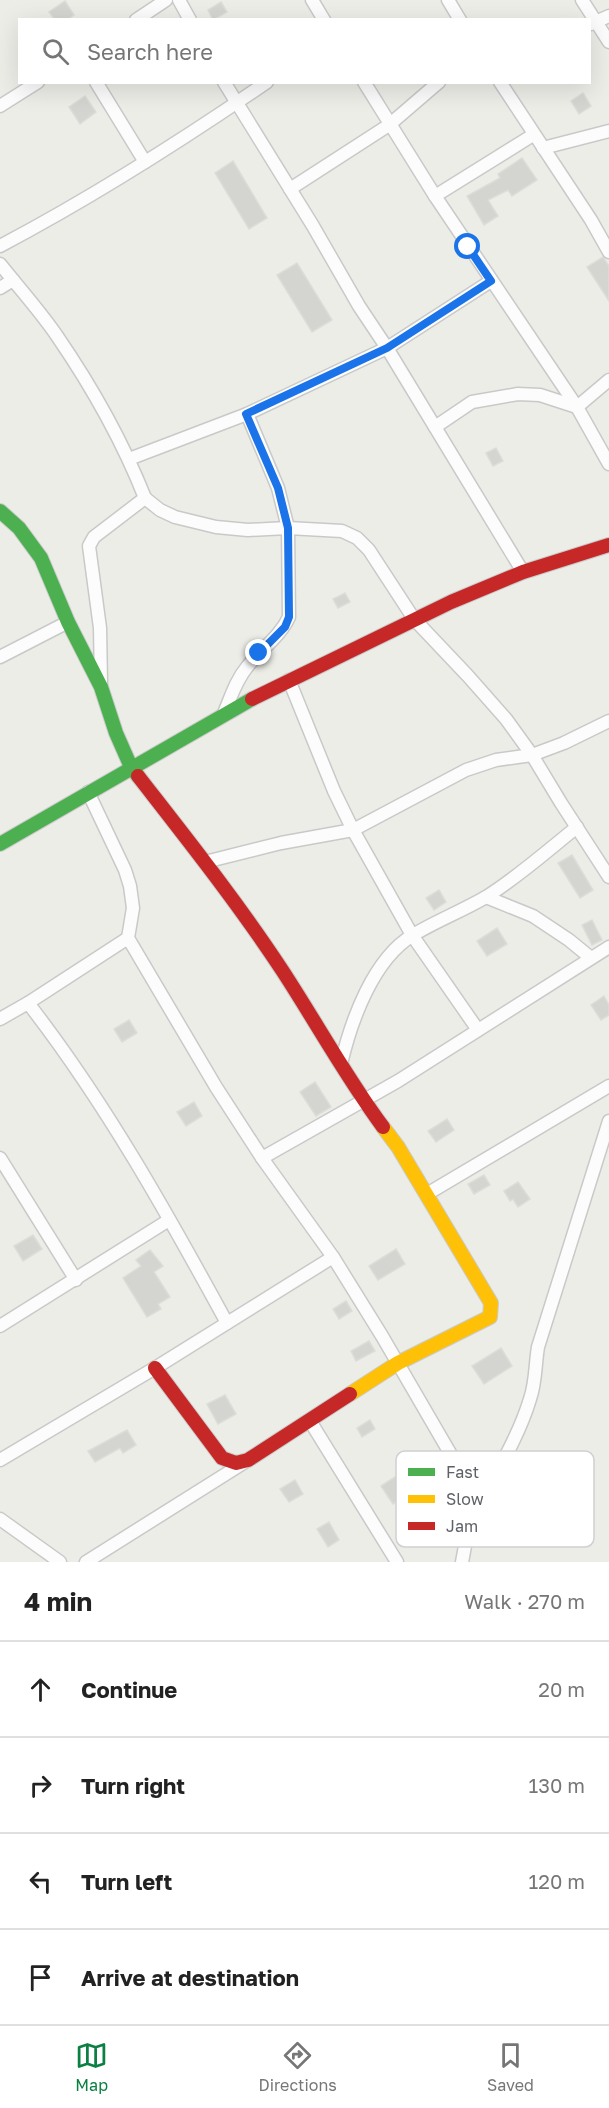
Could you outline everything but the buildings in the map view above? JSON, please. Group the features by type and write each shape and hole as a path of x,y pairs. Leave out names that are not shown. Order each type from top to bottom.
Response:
{"street":[{"path":"139,18 166,0"},
{"path":"179,0 189,18"},
{"path":"312,0 323,18"},
{"path":"448,0 459,18"},
{"path":"582,0 591,18"},
{"path":"609,16 593,23 609,42"},
{"path":"0,106 35,84"},
{"path":"97,84 146,162"},
{"path":"225,84 523,572"},
{"path":"0,246 48,221 146,162 264,84"},
{"path":"365,84 435,196 577,407 609,464"},
{"path":"290,189 389,125 437,84"},
{"path":"501,84 533,135 604,233 609,252"},
{"path":"543,148 609,131"},
{"path":"435,196 533,135"},
{"path":"0,264 56,335 109,418 145,498 175,518 216,527 248,530 288,528 342,531 357,538 369,550 414,619 468,675 506,719 532,755 609,877"},
{"path":"0,288 13,280"},
{"path":"129,459 246,414 387,348 491,281"},
{"path":"577,407 609,380"},
{"path":"435,427 472,402 518,393 540,395 577,407"},
{"path":"225,713 234,687 245,669 285,627 289,617 288,528 278,488 246,414"},
{"path":"101,687 100,628 89,546 94,537 145,498"},
{"path":"0,511 19,528 41,558 68,622 101,687 116,733 131,767 205,862 281,969 363,1100 398,1147 491,1303 490,1317 398,1363 86,1562"},
{"path":"0,844 225,713 414,619 523,572 609,545"},
{"path":"0,657 68,622"},
{"path":"289,681 334,791 353,830 412,935 478,1030"},
{"path":"205,862 281,843 353,830 466,770 496,760 532,755 564,743 609,721"},
{"path":"88,792 125,870 130,886 133,908 128,938 216,1086 262,1158 333,1257 449,1451"},
{"path":"341,1064 348,1033 363,996 393,950 412,935 486,897 577,827"},
{"path":"486,897 532,916 569,940 591,958"},
{"path":"0,1019 28,1004 128,938"},
{"path":"262,1158 398,1081 609,947"},
{"path":"28,1004 85,1080 169,1220 227,1323"},
{"path":"427,1194 609,1086"},
{"path":"507,1451 530,1399 535,1379 538,1347 609,1121"},
{"path":"0,1158 76,1280"},
{"path":"0,1326 169,1220"},
{"path":"0,1460 155,1368 333,1257"},
{"path":"155,1368 222,1458 236,1463 248,1460"},
{"path":"310,1421 397,1562"},
{"path":"0,1519 60,1562"},
{"path":"462,1562 466,1547"}],"traffic: fast":[{"path":"0,511 19,528 41,558 68,622 101,687 116,733 131,767 138,776"},
{"path":"0,844 252,699"}],"traffic: slow":[{"path":"350,1394 398,1363 490,1317 491,1303 398,1147 383,1127"}],"traffic: jam":[{"path":"252,699 451,602 523,572 609,545"},
{"path":"138,776 248,920 295,990 356,1089 383,1127"},
{"path":"155,1368 222,1458 236,1463 248,1460 350,1394"}],"route":[{"path":"259,653 285,627 289,617 288,528 278,488 246,414 387,348 491,281 468,247"}]}
